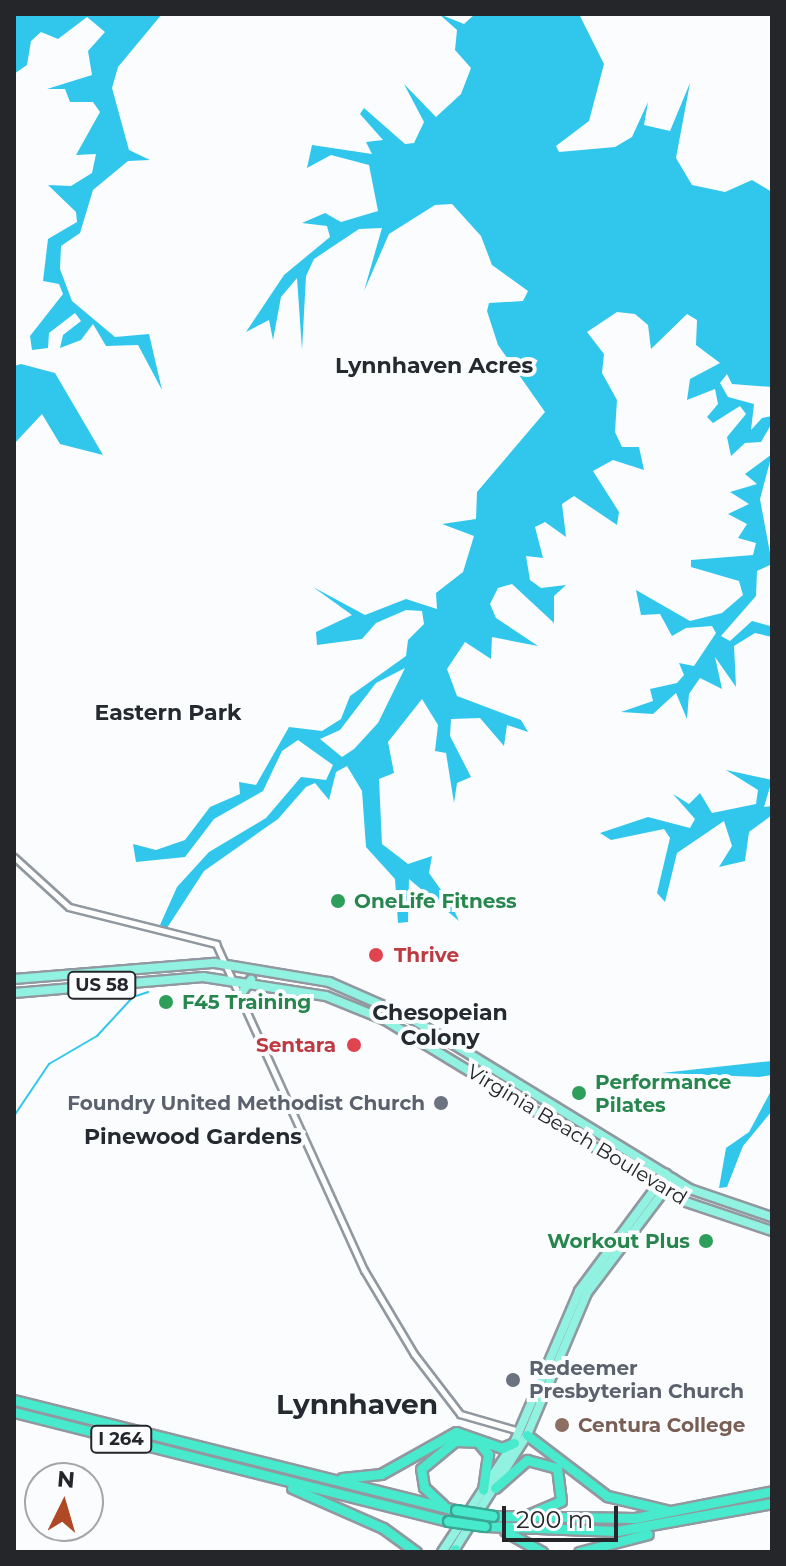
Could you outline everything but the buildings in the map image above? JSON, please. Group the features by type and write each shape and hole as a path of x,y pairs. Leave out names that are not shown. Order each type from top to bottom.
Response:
{"highway":[{"name":"I 264","path":"14,1400 452,1509 493,1516 610,1520 701,1509 772,1491"},
{"name":"I 264","path":"14,1412 448,1521 498,1528 661,1527 772,1503"},
{"path":"317,1476 381,1474 456,1432 502,1448 514,1443"},
{"path":"523,1433 607,1496 653,1510 701,1509"},
{"path":"452,1509 427,1492 421,1474 429,1456 450,1442 472,1440 488,1454 483,1490"},
{"path":"495,1488 531,1459 560,1473 565,1495 555,1507 514,1518"},
{"path":"267,1477 383,1528 416,1552"},
{"path":"579,1552 661,1527"},
{"path":"498,1528 542,1552"}],"main road":[{"name":"Virginia Beach Boulevard","path":"14,979 107,970 226,964 309,976 390,1007 669,1176 772,1217"},
{"path":"107,970 108,984"},
{"name":"Virginia Beach Boulevard","path":"14,993 108,984 232,978 326,996 385,1020 662,1189 772,1231"},
{"path":"240,995 252,980"},
{"path":"454,1551 495,1488 589,1289 669,1176"},
{"path":"442,1552 523,1433"}],"street":[{"path":"14,857 58,902 127,926 212,941 226,964 364,1270 399,1329 460,1414 523,1433"}],"water":[{"path":"14,14 162,14 118,67 112,88 129,150 150,160 128,161 93,190 80,233 61,246 60,269 72,301 115,337 149,334 162,390 138,345 106,346 93,324 81,340 60,348 63,335 81,321 75,313 49,333 48,348 32,350 30,336 63,294 59,284 43,281 48,239 77,222 76,212 48,185 71,186 92,173 96,154 76,155 100,112 93,102 70,102 65,89 47,89 92,75 88,51 105,32 87,17 58,39 41,32 31,41 27,65 14,74"},
{"path":"439,14 464,24 475,14 579,14 604,64 589,121 556,146 559,152 615,147 632,137 648,102 644,125 670,131 690,83 676,158 692,185 725,192 752,180 772,192 772,387 732,384 727,374 720,383 728,397 754,404 751,430 762,418 772,416 772,423 761,442 745,443 731,456 727,437 746,414 740,406 713,423 707,417 718,404 715,389 687,400 690,379 720,363 696,345 697,320 687,314 651,349 648,325 635,314 617,312 587,332 604,354 602,373 617,400 615,432 622,447 639,447 644,470 613,460 593,471 619,512 617,525 574,496 562,504 566,537 545,522 535,527 543,558 526,556 530,580 541,588 566,585 554,596 554,623 512,584 498,588 490,604 496,618 538,646 492,637 491,659 465,642 447,669 457,696 521,720 528,732 507,725 504,746 480,718 451,719 450,736 471,777 457,783 454,803 446,753 435,751 438,725 422,699 388,742 394,773 379,779 382,844 408,864 432,856 429,873 446,897 461,897 453,908 459,921 409,879 408,922 398,923 395,879 366,847 362,791 347,766 336,772 329,800 315,783 306,787 278,819 204,871 167,928 160,925 177,887 209,852 266,818 301,777 326,780 333,765 298,740 282,751 263,791 214,819 185,857 136,862 133,844 156,850 185,840 210,807 240,794 239,782 256,785 289,727 322,731 341,719 350,696 406,656 408,640 424,624 422,611 406,610 376,623 362,639 317,645 316,632 352,615 313,587 365,615 406,599 437,609 436,593 463,572 474,536 442,524 476,519 477,492 545,412 498,345 487,311 489,303 523,301 528,291 492,265 481,236 452,204 435,205 389,234 364,291 382,228 359,229 314,259 306,276 302,350 297,278 281,297 273,340 269,320 246,332 284,275 330,237 327,226 302,223 325,213 341,222 378,211 369,165 331,155 307,168 312,145 372,154 366,142 383,140 360,114 364,108 405,144 414,143 424,122 404,84 436,117 461,94 471,68 455,50 457,30","holes":["405,668 378,723 354,749 342,757 320,739 340,730 376,683"]},
{"path":"21,364 55,373 103,455 60,444 42,414 14,444 14,366"},
{"path":"772,454 760,499 772,564 757,571 756,596 721,636 730,641 752,621 770,626 772,602 772,637 755,633 734,646 736,687 715,657 722,689 700,678 689,694 687,719 676,693 653,714 621,712 653,701 650,689 677,683 684,675 679,663 694,666 716,633 712,626 686,628 672,636 660,614 641,615 636,590 690,621 722,613 743,595 739,581 691,567 691,560 753,555 756,543 738,538 747,524 728,514 749,504 730,492 757,484 745,474"},
{"path":"726,770 772,780 764,807 772,806 772,815 749,832 745,861 719,867 732,846 724,821 677,853 665,902 657,893 670,838 664,829 611,840 600,833 648,817 690,828 695,819 673,794 689,804 700,793 712,813 756,804 758,790"},
{"path":"772,1061 772,1075 759,1077 662,1073"},
{"path":"772,1089 772,1111 743,1146 727,1187 719,1188 726,1148 749,1132"}],"waterway":[{"path":"14,1116 49,1064 97,1036 133,997 148,992"}],"place":[{"name":"OneLife Fitness","path":"338,901"},
{"name":"Thrive","path":"376,955"},
{"name":"F45 Training","path":"166,1002"},
{"name":"Sentara","path":"354,1045"},
{"name":"Performance Pilates","path":"579,1093"},
{"name":"Foundry United Methodist Church","path":"441,1103"},
{"name":"Workout Plus","path":"706,1241"},
{"name":"Redeemer Presbyterian Church","path":"513,1380"},
{"name":"Centura College","path":"562,1425"}],"district":[{"name":"Lynnhaven Acres","path":"434,366"},
{"name":"Eastern Park","path":"168,713"},
{"name":"Chesopeian Colony","path":"440,1024"},
{"name":"Pinewood Gardens","path":"193,1137"},
{"name":"Lynnhaven","path":"357,1404"}]}
